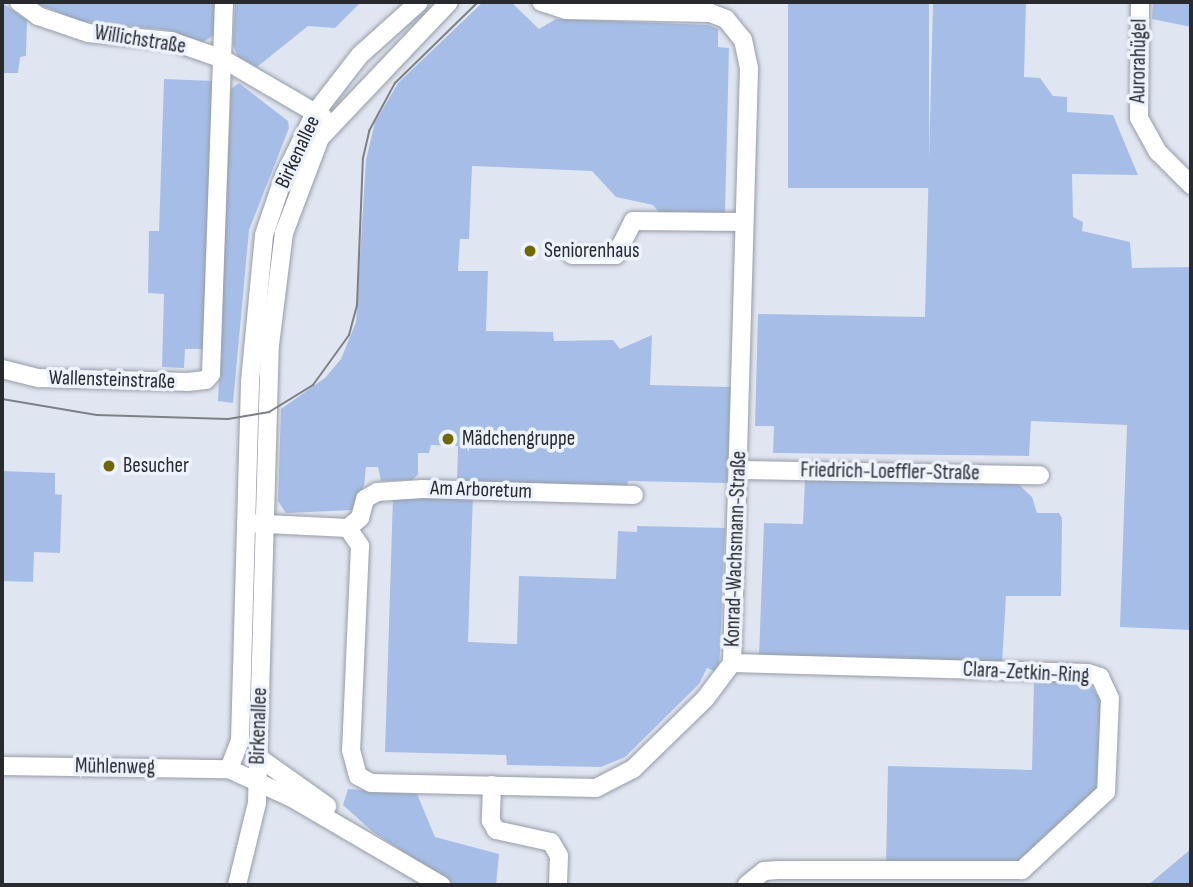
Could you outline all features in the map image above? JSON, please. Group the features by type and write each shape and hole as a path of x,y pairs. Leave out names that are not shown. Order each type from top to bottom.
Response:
{"street":[{"name":"Willichstraße","path":"19,2 38,16 88,33 171,41 223,59 333,124"},
{"path":"223,59 224,2"},
{"name":"Birkenallee","path":"419,2 360,55 315,113 284,176 264,235 256,290 240,741 229,769 257,781 273,295 284,233 299,185 320,138 449,2"},
{"name":"Konrad-Wachsmann-Straße","path":"348,528 360,546 351,750 358,776 371,783 596,788 633,769 705,699 732,663 749,68 743,40 726,19 710,13 566,10 541,2"},
{"name":"Aurorahügel","path":"1140,2 1137,92 1143,131 1191,185"},
{"name":"Wallensteinstraße","path":"2,369 39,378 206,380 214,366 223,59"},
{"path":"572,255 616,255 633,221 743,222"},
{"name":"Friedrich-Loeffler-Straße","path":"739,470 1040,475"},
{"name":"Am Arboretum","path":"348,528 360,518 365,499 377,492 423,489 635,495"},
{"path":"246,523 348,528"},
{"name":"Clara-Zetkin-Ring","path":"732,663 1088,673 1100,677 1108,688 1106,792 1030,864 1013,873 869,878 764,871 747,885"},
{"path":"258,757 406,863"},
{"name":"Mühlenweg","path":"2,766 229,769"},
{"path":"237,885 257,803 257,781 442,885"},
{"path":"492,785 491,821 496,830 551,842 559,856 558,885"}],"shaded area":[{"path":"33,2 216,2 216,34 203,42 168,30 80,21"},
{"path":"235,2 361,2 335,28 308,26 257,67 238,57 233,45"},
{"path":"483,2 511,2 539,29 556,19 709,25 718,29 718,47 729,48 725,214 660,213 653,205 616,197 592,171 472,166 469,239 460,239 458,271 488,271 486,331 553,332 554,341 613,340 620,349 652,335 650,385 731,387 727,483 628,481 627,487 457,481 458,446 431,445 429,453 418,453 418,475 412,480 381,481 378,467 366,467 364,486 354,510 286,513 278,501 281,409 325,378 341,359 356,322 366,160 375,122 398,83"},
{"path":"788,2 929,2 929,188 788,188"},
{"path":"933,2 1026,2 1024,77 1040,78 1053,96 1067,97 1067,112 1113,115 1138,175 1072,174 1073,217 1083,222 1082,231 1130,242 1132,268 1191,267 1191,630 1120,627 1127,425 1031,421 1029,456 773,453 774,426 755,426 758,314 925,317"},
{"path":"1153,2 1191,2 1191,27 1152,19"},
{"path":"2,3 27,20 26,56 20,57 18,73 2,73"},
{"path":"164,79 215,81 207,349 185,349 184,368 162,367 164,294 148,293 149,231 159,231"},
{"path":"239,83 288,121 289,128 249,230 233,403 218,401 231,89"},
{"path":"2,471 55,473 55,494 62,495 60,553 34,552 33,582 2,581"},
{"path":"805,479 1017,483 1032,497 1037,513 1059,513 1062,518 1061,596 1006,596 1002,664 759,656 764,523 803,524"},
{"path":"473,494 468,642 517,644 519,576 616,579 618,531 637,532 637,526 725,528 719,673 707,668 699,684 625,757 601,767 507,765 506,755 385,752 393,496"},
{"path":"1034,680 1089,682 1097,695 1103,695 1102,781 1097,790 1022,862 886,864 888,766 1032,770"},
{"path":"348,789 417,794 435,837 499,854 496,885 455,885 373,832 343,805"},
{"path":"1191,849 1191,885 1148,885"}],"tram line":[{"path":"2,399 97,415 228,419 269,412 313,385 349,335 357,305 363,158 369,131 395,83 478,2"}],"place":[{"name":"Seniorenhaus","path":"530,251"},
{"name":"Mädchengruppe","path":"448,439"},
{"name":"Besucher","path":"109,466"}]}
